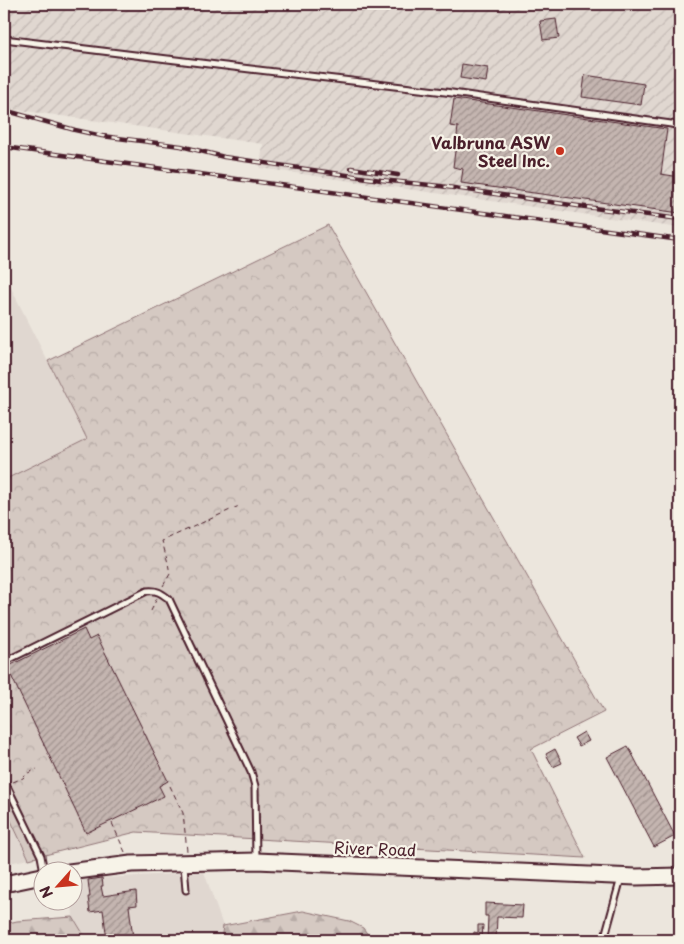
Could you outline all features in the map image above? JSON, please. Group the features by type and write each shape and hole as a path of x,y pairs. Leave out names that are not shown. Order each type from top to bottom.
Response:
{"street":[{"name":"River Road","path":"82,870 131,864 256,861 636,877 680,876"},
{"path":"4,884 32,878"}],"lane":[{"path":"4,39 445,92 680,126"},
{"path":"4,662 147,592 154,590 169,599 251,772 255,786 256,861"},
{"path":"4,782 41,856 42,862"},
{"path":"186,862 186,890"},
{"path":"604,940 621,876"}],"path":[{"path":"151,611 159,592 170,574 162,541 239,506"},
{"path":"4,782 18,781 37,769"},
{"path":"170,786 183,813 186,862"},
{"path":"112,823 131,864"}],"shaded area":[{"path":"4,4 680,4 680,228 260,168 263,144 4,108"},
{"path":"4,274 87,440 4,480"},
{"path":"4,806 29,859 4,864"},
{"path":"204,872 223,926 221,940 87,940 73,917 73,912 82,912 82,879"}],"green space":[{"path":"328,225 604,712 531,749 585,858 136,832 29,859 4,806 4,480 87,439 48,361"},
{"path":"303,911 349,921 363,928 372,940 221,940 223,926"},
{"path":"73,917 87,940 4,940 4,924 17,921"}],"building":[{"path":"556,19 559,38 543,40 540,21"},
{"path":"462,64 488,68 486,82 460,78"},
{"path":"585,75 644,84 641,105 582,97"},
{"name":"Valbruna ASW Steel Inc.","path":"454,99 667,129 661,174 680,177 680,213 461,183 463,169 453,167 458,127 450,126"},
{"path":"84,629 89,640 97,636 168,781 159,786 164,796 86,833 7,667"},
{"path":"584,732 589,741 579,746 574,738"},
{"path":"628,746 675,836 654,847 607,757"},
{"path":"555,749 562,763 553,767 546,754"},
{"path":"102,878 103,896 136,891 137,905 129,906 133,938 150,936 151,940 107,940 103,910 90,912 88,897 90,897 88,880"},
{"path":"485,903 523,905 522,918 497,917 496,940 487,940 488,916 485,916"},
{"path":"478,925 483,925 482,940 473,940 474,932 478,933"}],"railway":[{"path":"4,110 102,136 181,146 224,157 381,180 440,186 680,219"},
{"path":"4,147 680,240"},
{"path":"351,168 398,175"}],"place":[{"name":"Valbruna ASW Steel Inc.","path":"560,151"}]}
